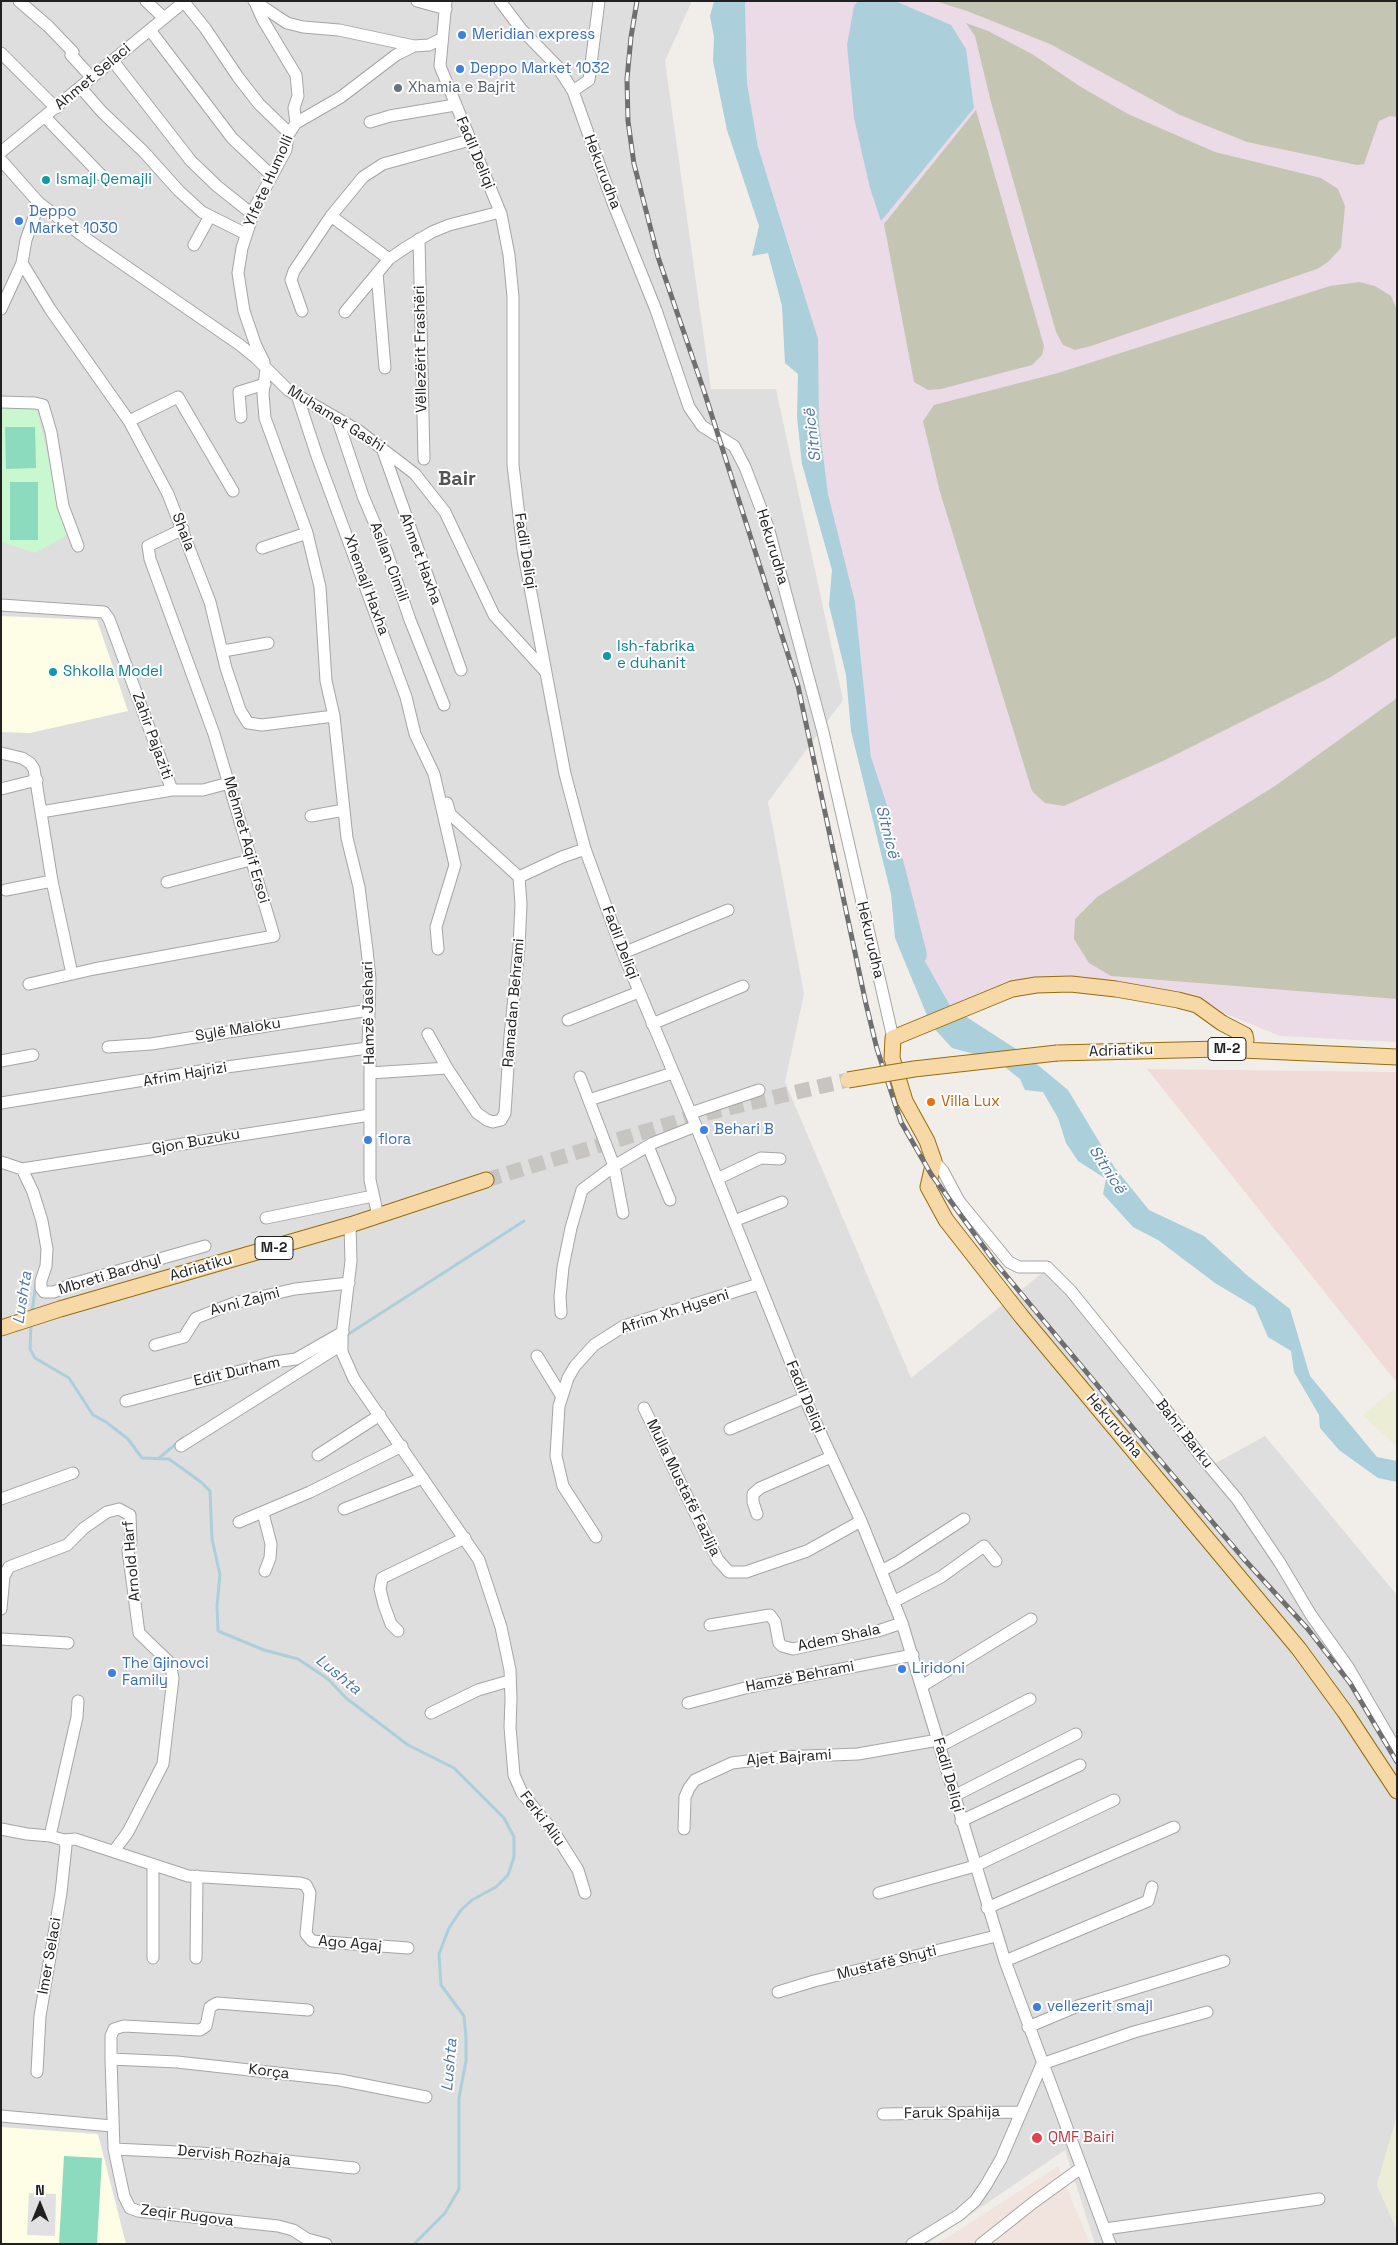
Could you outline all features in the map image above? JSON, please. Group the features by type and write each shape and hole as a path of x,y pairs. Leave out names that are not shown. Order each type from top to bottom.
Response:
{"main road":[{"path":"892,1038 1012,989 1036,984 1071,984 1178,1000 1197,1005 1222,1023 1242,1043"},
{"path":"1220,1049 1226,1038 1222,1023"},
{"name":"Hekurudha","path":"892,1038 892,1058 905,1101 927,1141 934,1161 928,1187 946,1220 1022,1317 1226,1559 1298,1649 1345,1712 1397,1790"},
{"name":"Adriatiku","path":"848,1080 914,1069 1057,1053 1220,1049 1242,1043 1278,1051 1397,1058"},
{"name":"Adriatiku","path":"3,1327 60,1308 350,1225 486,1180"}],"street":[{"path":"19,1 48,26 73,52 70,55 92,78"},
{"path":"146,1 164,18"},
{"path":"417,1 446,5"},
{"name":"Hekurudha","path":"500,1 521,30 557,66 573,91 613,203 653,301 689,407 702,426 734,446 745,467 768,527 823,732 892,1038"},
{"path":"573,91 589,80 599,1"},
{"path":"184,2 260,104 293,128"},
{"name":"Ahmet Selaci","path":"1,152 184,2"},
{"path":"255,2 263,20 296,75 298,96 294,108 293,128"},
{"path":"255,2 287,23 303,28 339,30 414,46"},
{"name":"Fadil Deliqi","path":"446,5 441,39 440,66 500,212 509,255 513,297 513,465 523,550 565,774 585,849 623,953 691,1113 804,1398 860,1520 902,1623 996,1936 1028,2027 1110,2244"},
{"path":"150,30 232,138 270,175"},
{"name":"Ylfete Humolli","path":"268,371 256,346 240,290 238,273 252,214 270,175 286,150 293,128 341,97 396,56 414,46 429,45 441,39"},
{"path":"1,52 56,108"},
{"path":"113,61 191,161 217,186 252,214"},
{"path":"81,88 102,112 144,152 179,191 202,212 246,234"},
{"name":"Fadil Deliqi","path":"370,122 390,116 455,105"},
{"path":"45,117 101,175"},
{"path":"302,311 291,280 294,271 331,216 363,177 383,164 470,140"},
{"name":"Muhamet Gashi","path":"1,160 39,203 90,242 240,345 288,390 337,418 382,448 415,474 430,491 444,512 494,615 545,671"},
{"path":"1,309 22,263 26,240 39,203"},
{"path":"345,312 389,259 419,240 449,225 500,212"},
{"path":"194,245 210,216"},
{"path":"331,216 389,259"},
{"name":"Vëllezërit Frashëri","path":"419,240 424,459"},
{"name":"Shala","path":"22,263 50,309 129,421 168,494 210,602 240,710 248,723 262,725 334,716"},
{"path":"377,273 385,368"},
{"name":"Hamzë Jashari","path":"268,371 265,384 265,418 307,533 320,587 326,681 334,716 347,838 359,888 370,979 368,1010 370,1180 378,1216"},
{"path":"241,417 239,392 265,384"},
{"name":"Xhemajl Haxha","path":"297,395 317,456 406,697 415,734 450,814 519,878"},
{"path":"129,421 178,397 233,491"},
{"path":"1,402 35,402 43,405 48,416 53,440 63,506 78,546"},
{"name":"Asllan Cimili","path":"337,418 363,496 386,550 410,620 444,705"},
{"name":"Ahmet Haxha","path":"382,448 460,670"},
{"name":"Mehmet Aqif Ersoi","path":"29,984 72,974 274,936 250,860 229,783 182,644 150,559 148,546 183,529"},
{"path":"262,548 307,533"},
{"name":"Zahir Pajaziti","path":"1,605 104,612 109,619 172,790"},
{"path":"222,650 268,643"},
{"path":"1,753 22,758 30,763 37,780 52,881 72,974"},
{"name":"Xhemajl Haxha","path":"434,774 455,865 436,927 438,949"},
{"path":"1,789 37,780"},
{"path":"41,812 172,790 203,790 229,783"},
{"path":"310,816 344,810"},
{"path":"519,878 562,857 585,849"},
{"path":"168,882 250,860"},
{"name":"Ramadan Behrami","path":"428,1034 447,1068 477,1113 493,1122 501,1120 505,1113 519,947 521,904 519,878"},
{"path":"6,890 52,881"},
{"path":"623,953 728,910"},
{"path":"652,1024 743,986"},
{"name":"Fadil Deliqi","path":"568,1020 639,992"},
{"name":"Sylë Maloku","path":"108,1047 151,1044 368,1010"},
{"name":"Afrim Hajrizi","path":"1,1103 228,1067 368,1048"},
{"path":"1,1061 33,1056"},
{"path":"370,1073 447,1068"},
{"path":"589,1100 673,1073"},
{"path":"580,1077 614,1166 623,1213"},
{"path":"691,1113 759,1090"},
{"name":"Gjon Buzuku","path":"22,1169 370,1115"},
{"path":"561,1313 560,1297 563,1267 582,1190 614,1166 661,1138 696,1126"},
{"path":"648,1146 670,1200"},
{"path":"717,1179 761,1158 780,1159"},
{"name":"Bahri Barku","path":"934,1161 943,1171 959,1201 1009,1262 1019,1267 1047,1267 1071,1290 1200,1455 1237,1499 1280,1563 1311,1615 1348,1667 1397,1751"},
{"path":"1,1162 22,1169"},
{"name":"Mbreti Bardhyl","path":"22,1169 33,1192 42,1221 47,1249 46,1266 41,1281 41,1288 44,1292 54,1292 72,1284 205,1246"},
{"path":"266,1218 373,1196"},
{"path":"734,1221 782,1202"},
{"name":"Ferki Aliu","path":"350,1225 351,1261 342,1338 352,1375 479,1560 501,1627 508,1662 512,1699 510,1728 514,1775 517,1785 526,1800 554,1832 578,1870 585,1893"},
{"name":"Avni Zajmi","path":"155,1345 184,1337 196,1318 234,1303 295,1289 348,1283"},
{"name":"Afrim Xh Hyseni","path":"596,1537 563,1486 558,1472 556,1420 561,1395 568,1378 584,1354 609,1334 643,1319 759,1284"},
{"path":"181,1446 342,1338"},
{"name":"Edit Durham","path":"126,1400 274,1362 296,1359 342,1338"},
{"path":"537,1356 561,1395"},
{"path":"730,1429 804,1398"},
{"name":"Mulla Mustafë Fazlija","path":"644,1408 718,1560 729,1572 746,1572 807,1551 860,1520"},
{"path":"318,1455 380,1415"},
{"path":"239,1522 310,1492 402,1446"},
{"path":"758,1514 753,1502 754,1494 760,1488 831,1457"},
{"path":"1,1499 73,1473"},
{"path":"344,1509 423,1478"},
{"name":"Arnold Harf","path":"1,1609 4,1576 9,1567 67,1545 84,1528 106,1512 119,1509 130,1516 131,1542 128,1550 139,1633 170,1664 173,1678 163,1764 128,1832 114,1851"},
{"path":"263,1513 271,1544 270,1558 265,1572"},
{"path":"881,1571 964,1519"},
{"path":"398,1631 391,1624 384,1605 380,1589 382,1578 465,1538"},
{"path":"893,1602 941,1577 984,1546 996,1561"},
{"name":"Adem Shala","path":"710,1625 770,1615 775,1622 782,1646 793,1649 878,1631 902,1623"},
{"path":"922,1686 1031,1619"},
{"path":"1,1639 68,1643"},
{"name":"Hamzë Behrami","path":"688,1703 772,1682 913,1655"},
{"path":"431,1713 478,1690 509,1681"},
{"name":"Ajet Bajrami","path":"684,1829 686,1797 689,1788 695,1780 732,1763 779,1757 858,1754 939,1743 1030,1700"},
{"path":"50,1836 77,1717 78,1701"},
{"path":"954,1796 1076,1734"},
{"path":"961,1821 1080,1765"},
{"path":"879,1894 974,1866 1114,1800"},
{"path":"987,1908 1174,1826"},
{"name":"Ago Agaj","path":"1,1829 50,1836 64,1840 75,1840 188,1876 300,1883 306,1885 310,1893 306,1934 312,1941 408,1948"},
{"name":"Imer Selaci","path":"37,2072 41,2008 61,1893 66,1846 64,1840"},
{"path":"153,1866 153,1958"},
{"path":"196,1958 197,1876"},
{"path":"1005,1961 1148,1901 1152,1887"},
{"name":"Mustafë Shyti","path":"778,1992 830,1976 996,1936"},
{"path":"1028,2027 1078,2006 1224,1961"},
{"path":"1,2116 112,2126 110,2059 112,2031 118,2027 200,2030 206,2026 210,2007 217,2003 308,2010"},
{"path":"1042,2064 1134,2032 1207,2012"},
{"name":"Korça","path":"110,2059 177,2062 340,2080 426,2097"},
{"name":"Faruk Spahija","path":"912,2244 959,2215 974,2201 1001,2159 1042,2064"},
{"name":"Faruk Spahija","path":"883,2114 1020,2112"},
{"name":"Zeqir Rugova","path":"112,2126 114,2148 124,2196 130,2208 138,2211 278,2226 293,2230 307,2239 326,2244"},
{"name":"Dervish Rozhaja","path":"114,2148 220,2154 354,2168"},
{"path":"981,2244 1081,2168"},
{"path":"1105,2229 1318,2199"}],"shaded area":[{"path":"1,1 692,1 665,61 711,389 776,389 843,700 768,802 804,994 785,1082 911,1378 1046,1270 1212,1465 1265,1436 1397,1595 1397,2116 1377,2185 1397,2230 1397,2244 1095,2244 1065,2150 927,2244 1,2244"},
{"path":"745,1 1397,1 1397,1042 1280,1036 1192,1000 1075,979 951,1006 921,954 906,917 887,805 871,757 855,602 828,494 798,273 758,147 747,83"},
{"path":"935,1 1397,1 1397,117 1390,116 1379,121 1364,164 1357,165 1247,142 1180,115 1050,44 967,11"},
{"path":"966,23 988,31 1032,54 1081,87 1128,114 1215,152 1321,178 1338,189 1345,206 1341,248 1328,262 1317,269 1091,346 1075,350 1063,345 1056,332 991,102 975,36"},
{"path":"976,110 1044,346 1042,355 1032,365 941,389 928,390 914,382 884,224"},
{"path":"1359,282 1375,286 1391,296 1397,310 1397,636 1329,678 1165,760 1064,806 1045,803 1032,791 940,492 923,421 934,405 1058,373 1330,286"},
{"name":"Shkolla Model","path":"1,616 97,620 128,711 30,733 1,732"},
{"path":"1397,698 1397,999 1111,976 1089,963 1074,939 1075,919 1097,897 1275,786"},
{"path":"1147,1069 1397,1072 1397,1383"},
{"path":"1397,1387 1397,1447 1362,1415"},
{"path":"1397,2116 1397,2230 1377,2185"},
{"path":"1,2127 98,2134 126,2244 1,2244"},
{"path":"1058,2166 1090,2244 936,2244 964,2227"},
{"path":"29,2193 56,2194 55,2236 27,2235"}],"green space":[{"path":"1,408 37,410 66,536 35,553 1,542"},
{"path":"5,427 35,427 36,468 6,469"},
{"path":"10,482 38,482 38,540 10,540"},
{"path":"64,2156 102,2158 97,2244 59,2244"}],"water":[{"path":"714,1 745,1 747,83 758,147 818,339 819,423 828,494 855,602 871,757 887,805 906,917 921,954 951,1007 1027,1056 1068,1090 1115,1168 1149,1210 1204,1236 1249,1277 1290,1309 1310,1376 1377,1457 1397,1461 1397,1482 1378,1478 1339,1450 1320,1428 1319,1415 1294,1372 1291,1351 1268,1337 1255,1307 1215,1283 1158,1240 1133,1227 1103,1194 1106,1179 1078,1161 1066,1143 1058,1118 1043,1092 1025,1090 1020,1079 996,1060 952,1048 931,1025 895,938 891,894 851,731 846,675 829,605 832,570 802,464 797,417 798,374 785,363 782,306 768,253 752,256 759,226 727,130 713,61 714,37 710,16"},
{"path":"858,1 895,1 951,25 966,49 974,108 881,221 870,188 854,118 847,45 854,6"}],"waterway":[{"name":"Sitnicë","path":"894,861 918,955"},
{"path":"347,1335 524,1221"},
{"name":"Lushta","path":"32,1313 36,1282"},
{"name":"Lushta","path":"31,1324 30,1349 35,1358 69,1378 93,1415 106,1422 128,1439 142,1458 169,1459 201,1482 210,1491 212,1539 220,1575 217,1605 218,1631 264,1650 298,1659 328,1679 346,1698 408,1745 454,1768 504,1818 514,1837 514,1857 508,1875 496,1887 472,1900 461,1910 449,1928 439,1954 441,1985 464,2016 466,2038 466,2061 459,2098 459,2189 445,2213 414,2244"},
{"path":"300,1364 320,1352"},
{"path":"159,1458 183,1438"}],"tunnel":[{"path":"486,1180 699,1115 848,1080"}],"railway":[{"path":"637,1 627,79 628,121 634,164 658,257 705,394 798,686 866,1004 877,1049 901,1122 931,1174 994,1261 1243,1558 1307,1628 1350,1683 1397,1762"}],"place":[{"name":"Meridian express","path":"462,35"},
{"name":"Deppo Market 1032","path":"460,69"},
{"name":"Xhamia e Bajrit","path":"398,88"},
{"name":"Ismajl Qemajli","path":"46,180"},
{"name":"Deppo Market 1030","path":"19,221"},
{"name":"Ish-fabrika e duhanit","path":"607,656"},
{"name":"Shkolla Model","path":"53,672"},
{"name":"Villa Lux","path":"931,1102"},
{"name":"Behari B","path":"704,1130"},
{"name":"flora","path":"368,1140"},
{"name":"Liridoni","path":"902,1669"},
{"name":"The Gjinovci Family","path":"112,1673"},
{"name":"vellezerit smajl","path":"1037,2007"},
{"name":"QMF Bairi","path":"1037,2138"}],"district":[{"name":"Bair","path":"457,480"}]}
